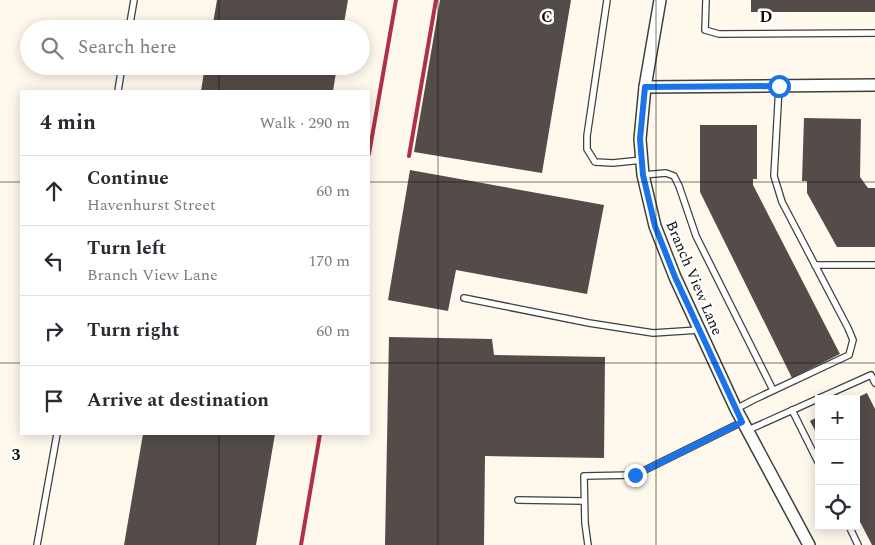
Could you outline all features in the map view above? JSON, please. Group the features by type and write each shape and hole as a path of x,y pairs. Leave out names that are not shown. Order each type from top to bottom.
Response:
{"street":[{"name":"Branch View Lane","path":"660,0 645,87 640,139 643,175 655,226 675,277 744,426 809,545"},
{"path":"645,87 875,85"}],"lane":[{"path":"131,20 134,0"},
{"path":"607,0 586,136 586,149 595,162 613,163 642,160"},
{"path":"706,0 705,30 719,34 875,33"},
{"path":"118,90 121,75"},
{"path":"736,409 849,355 853,340 782,202 774,176 779,86"},
{"path":"643,175 666,173 674,176 696,236 773,390"},
{"path":"815,265 875,266"},
{"path":"464,298 589,324 653,333 699,330"},
{"path":"588,545 584,476 635,475 744,426 792,410 871,375 875,383"},
{"path":"792,410 815,456"},
{"path":"37,545 56,435"},
{"path":"518,500 584,501"},
{"path":"851,530 858,545"}],"building":[{"path":"217,0 348,0 345,20 214,20"},
{"path":"440,0 571,0 542,173 414,152"},
{"path":"751,0 875,0 875,12 751,12"},
{"path":"204,75 336,75 333,90 201,90"},
{"path":"804,118 861,119 860,177 868,188 875,188 875,247 837,247 807,193 807,181 802,181"},
{"path":"700,125 757,125 757,179 753,179 753,185 840,354 792,378 700,192"},
{"path":"410,170 604,205 587,294 456,270 448,311 388,300"},
{"path":"389,337 492,339 494,355 605,357 604,458 485,456 484,545 385,545"},
{"path":"867,393 875,409 875,545 872,545 860,522 860,396"},
{"path":"815,418 815,430 810,421"},
{"path":"143,435 275,435 256,545 124,545"}],"railway":[{"path":"370,148 396,0"},
{"path":"409,156 436,0"},
{"path":"301,545 320,435"}],"route":[{"path":"635,475 742,422 675,277 655,226 643,175 640,139 645,87 779,86"}]}
